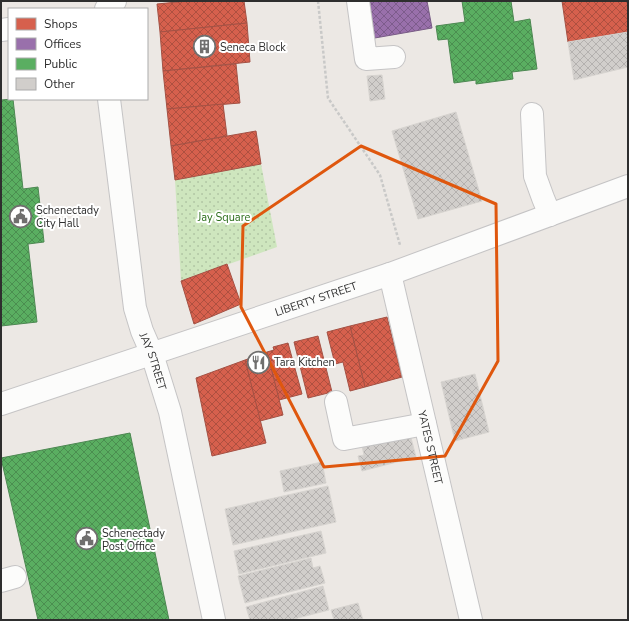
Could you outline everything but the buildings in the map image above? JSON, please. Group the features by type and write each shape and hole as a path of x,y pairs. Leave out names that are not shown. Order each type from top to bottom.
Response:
{"street":[{"path":"107,8 115,1"},
{"path":"358,1 366,59 394,57"},
{"name":"JAY STREET","path":"109,100 135,308 142,331 152,354 170,412 214,620"},
{"path":"532,114 536,176 550,215"},
{"name":"LIBERTY STREET","path":"1,404 390,274 628,186"},
{"name":"YATES STREET","path":"390,274 471,620"},
{"path":"336,402 344,438 425,424"}],"path":[{"path":"318,1 328,98 380,175 402,252"}],"highlighted area":[{"path":"361,146 496,204 498,361 445,456 324,467 241,307 243,226"}],"green space":[{"name":"Jay Square","path":"261,164 277,247 181,281 175,180"}],"place":[{"name":"Seneca Block","path":"205,47"},
{"name":"Schenectady City Hall","path":"21,216"},
{"name":"Tara Kitchen","path":"258,362"},
{"name":"Schenectady Post Office","path":"86,539"}]}
